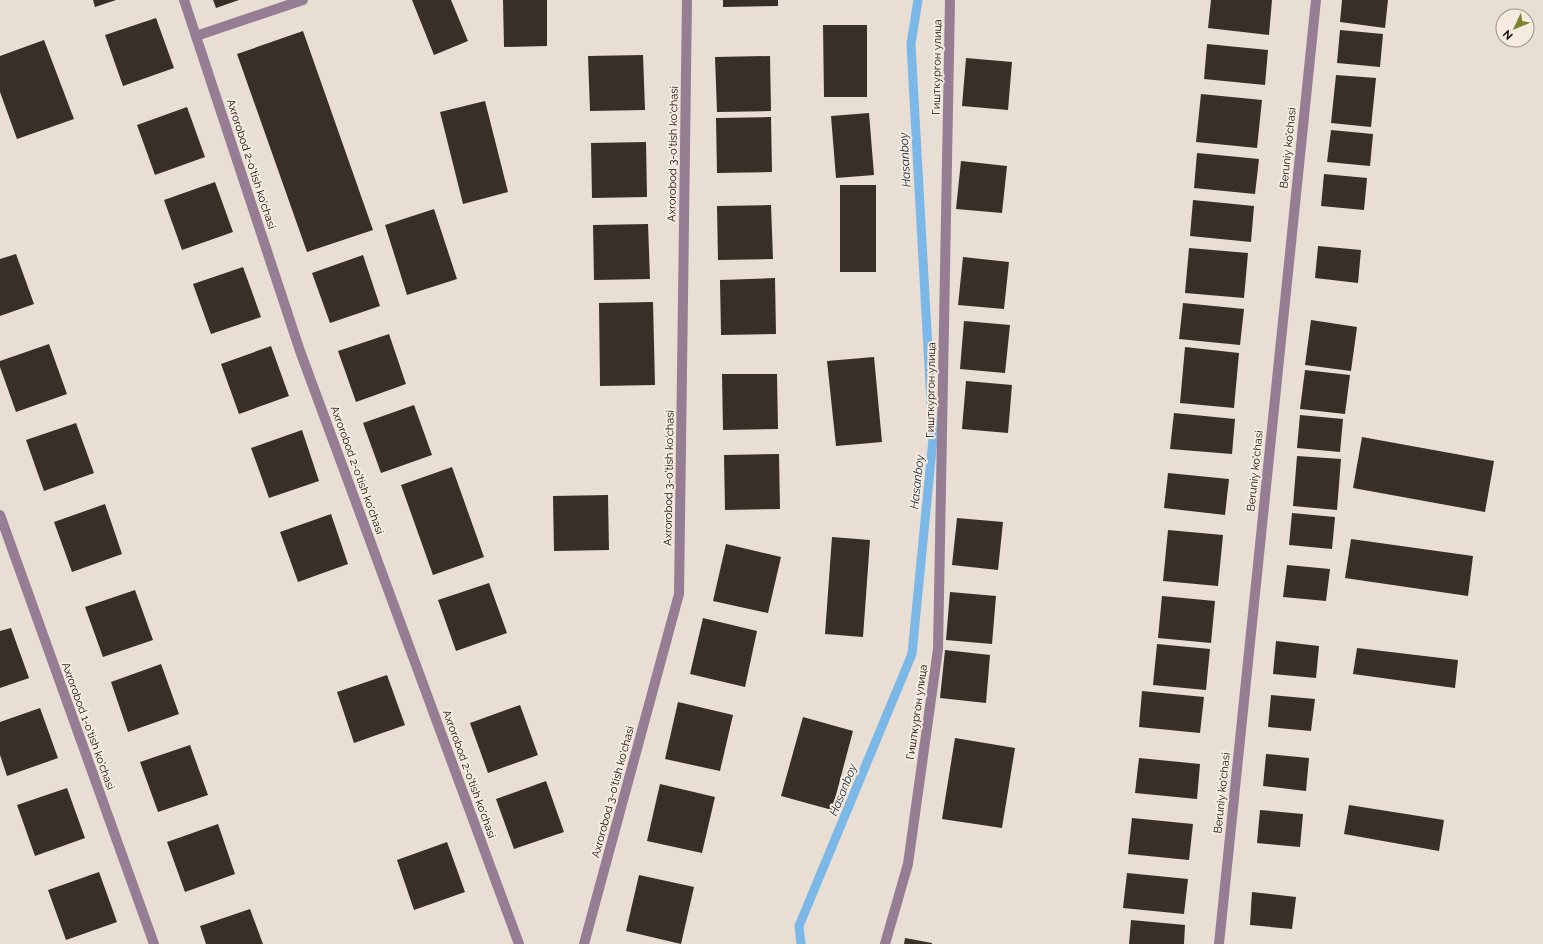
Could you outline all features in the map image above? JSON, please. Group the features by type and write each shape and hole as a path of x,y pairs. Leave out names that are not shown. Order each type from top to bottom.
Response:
{"street":[{"name":"Axrorobod 2-o'tish ko'chasi","path":"184,0 300,350 519,944"},
{"path":"196,36 303,0"},
{"name":"Axrorobod 3-o'tish ko'chasi","path":"584,944 679,594 687,0"},
{"name":"Гишткургон улица","path":"885,944 908,864 938,649 950,0"},
{"name":"Beruniy ko'chasi","path":"1219,944 1316,0"},
{"name":"Axrorobod 1-o'tish ko'chasi","path":"0,515 154,944"}],"building":[{"path":"93,0 116,0 95,7"},
{"path":"213,0 239,0 216,8"},
{"path":"412,0 451,0 468,41 434,55"},
{"path":"503,0 547,0 547,46 504,47"},
{"path":"723,0 778,0 778,6 723,7"},
{"path":"1211,0 1272,0 1269,35 1208,28"},
{"path":"1342,0 1388,0 1385,28 1340,22"},
{"path":"156,18 174,68 123,86 105,35"},
{"path":"823,25 867,25 867,97 824,97"},
{"path":"1340,30 1383,34 1380,67 1337,63"},
{"path":"303,31 373,230 307,252 237,54"},
{"path":"44,40 74,119 17,139 0,92 0,56"},
{"path":"1207,44 1268,50 1265,85 1204,79"},
{"path":"643,55 645,110 590,111 588,56"},
{"path":"770,56 771,111 717,112 715,57"},
{"path":"966,58 1012,62 1008,110 962,106"},
{"path":"1336,75 1376,78 1371,127 1331,123"},
{"path":"1201,94 1262,100 1257,148 1196,142"},
{"path":"485,101 508,192 463,204 440,112"},
{"path":"187,107 205,157 155,175 137,125"},
{"path":"869,113 874,175 836,178 831,116"},
{"path":"771,117 772,172 717,173 716,118"},
{"path":"1331,130 1373,134 1370,166 1327,162"},
{"path":"646,142 647,197 592,198 591,143"},
{"path":"1197,153 1259,159 1255,194 1194,188"},
{"path":"961,161 1007,166 1002,213 956,209"},
{"path":"1324,174 1367,178 1364,210 1321,206"},
{"path":"215,182 233,232 182,250 164,200"},
{"path":"840,185 876,185 876,272 840,272"},
{"path":"1193,200 1254,206 1251,242 1190,236"},
{"path":"771,205 773,259 718,260 717,206"},
{"path":"434,209 457,279 407,295 385,225"},
{"path":"648,224 650,279 594,280 593,225"},
{"path":"1318,246 1361,250 1358,283 1315,278"},
{"path":"1189,248 1248,253 1244,298 1185,293"},
{"path":"16,254 34,304 0,316 0,259"},
{"path":"363,255 380,306 330,323 312,273"},
{"path":"963,257 1009,262 1004,309 958,305"},
{"path":"243,267 261,317 211,334 193,284"},
{"path":"775,278 776,334 721,335 720,280"},
{"path":"653,302 655,385 600,386 599,303"},
{"path":"1183,303 1244,309 1240,345 1179,339"},
{"path":"1311,320 1357,327 1351,371 1305,365"},
{"path":"964,321 1010,325 1005,373 960,369"},
{"path":"389,334 406,384 356,402 338,351"},
{"path":"49,344 67,394 16,412 0,367 0,361"},
{"path":"271,346 289,396 239,414 221,364"},
{"path":"1185,347 1239,353 1234,408 1180,403"},
{"path":"874,357 882,442 836,446 827,361"},
{"path":"1305,370 1350,375 1345,414 1300,409"},
{"path":"722,374 777,374 778,429 723,430"},
{"path":"966,381 1012,385 1008,433 962,429"},
{"path":"414,405 432,455 381,473 363,423"},
{"path":"1174,413 1235,419 1232,454 1170,449"},
{"path":"1300,415 1343,419 1340,452 1297,448"},
{"path":"76,423 94,473 44,491 26,440"},
{"path":"302,430 319,481 269,498 251,448"},
{"path":"1362,437 1494,461 1485,512 1353,488"},
{"path":"779,454 780,509 725,510 724,455"},
{"path":"1297,456 1341,459 1337,510 1293,506"},
{"path":"452,467 484,557 433,575 401,485"},
{"path":"1168,473 1229,479 1225,515 1164,508"},
{"path":"608,495 609,550 554,551 553,496"},
{"path":"105,504 122,554 72,572 54,522"},
{"path":"1292,513 1335,517 1332,549 1289,545"},
{"path":"331,514 348,564 298,582 280,532"},
{"path":"957,518 1003,522 998,570 952,565"},
{"path":"1168,530 1223,535 1218,586 1163,581"},
{"path":"832,537 870,540 863,637 825,634"},
{"path":"1351,539 1473,556 1468,596 1345,578"},
{"path":"726,544 781,557 768,613 713,601"},
{"path":"1287,565 1330,569 1326,601 1283,597"},
{"path":"489,583 507,633 456,651 438,600"},
{"path":"135,590 153,640 103,657 85,607"},
{"path":"950,592 996,596 992,644 946,640"},
{"path":"1162,596 1215,601 1211,643 1158,638"},
{"path":"703,618 757,631 745,687 690,674"},
{"path":"11,628 29,678 0,688 0,631"},
{"path":"1276,641 1319,646 1316,678 1273,674"},
{"path":"1157,644 1210,649 1206,690 1153,685"},
{"path":"1357,648 1458,660 1455,688 1353,674"},
{"path":"945,650 990,655 986,703 940,698"},
{"path":"161,664 179,714 128,732 111,682"},
{"path":"387,675 405,725 354,743 337,692"},
{"path":"1142,691 1204,697 1200,733 1139,727"},
{"path":"1271,695 1315,699 1311,731 1268,727"},
{"path":"678,702 733,715 720,771 665,759"},
{"path":"520,705 538,755 488,773 470,723"},
{"path":"40,708 58,758 7,776 0,755 0,722"},
{"path":"803,717 853,731 832,810 781,796"},
{"path":"955,738 1015,748 1002,828 942,819"},
{"path":"190,745 208,795 158,812 140,762"},
{"path":"1266,754 1309,758 1306,791 1263,786"},
{"path":"1139,758 1200,764 1197,799 1135,793"},
{"path":"546,781 564,832 514,849 496,799"},
{"path":"660,784 715,797 702,853 647,841"},
{"path":"67,788 85,838 35,856 17,805"},
{"path":"1349,805 1444,820 1439,851 1344,834"},
{"path":"1260,810 1303,814 1300,847 1257,843"},
{"path":"1132,818 1193,824 1189,860 1128,854"},
{"path":"218,824 235,874 185,892 167,842"},
{"path":"447,842 465,892 414,910 397,860"},
{"path":"99,872 117,922 66,940 48,890"},
{"path":"1127,873 1188,879 1184,914 1123,908"},
{"path":"639,875 694,887 681,944 626,931"},
{"path":"1252,892 1296,897 1292,929 1250,925"},
{"path":"250,909 263,944 206,944 200,926"},
{"path":"1131,920 1185,925 1184,944 1129,944"},
{"path":"905,938 932,943 932,944 904,944"}],"waterway":[{"name":"Hasanboy","path":"801,944 799,926 912,654 933,439 911,44 918,0"}]}
